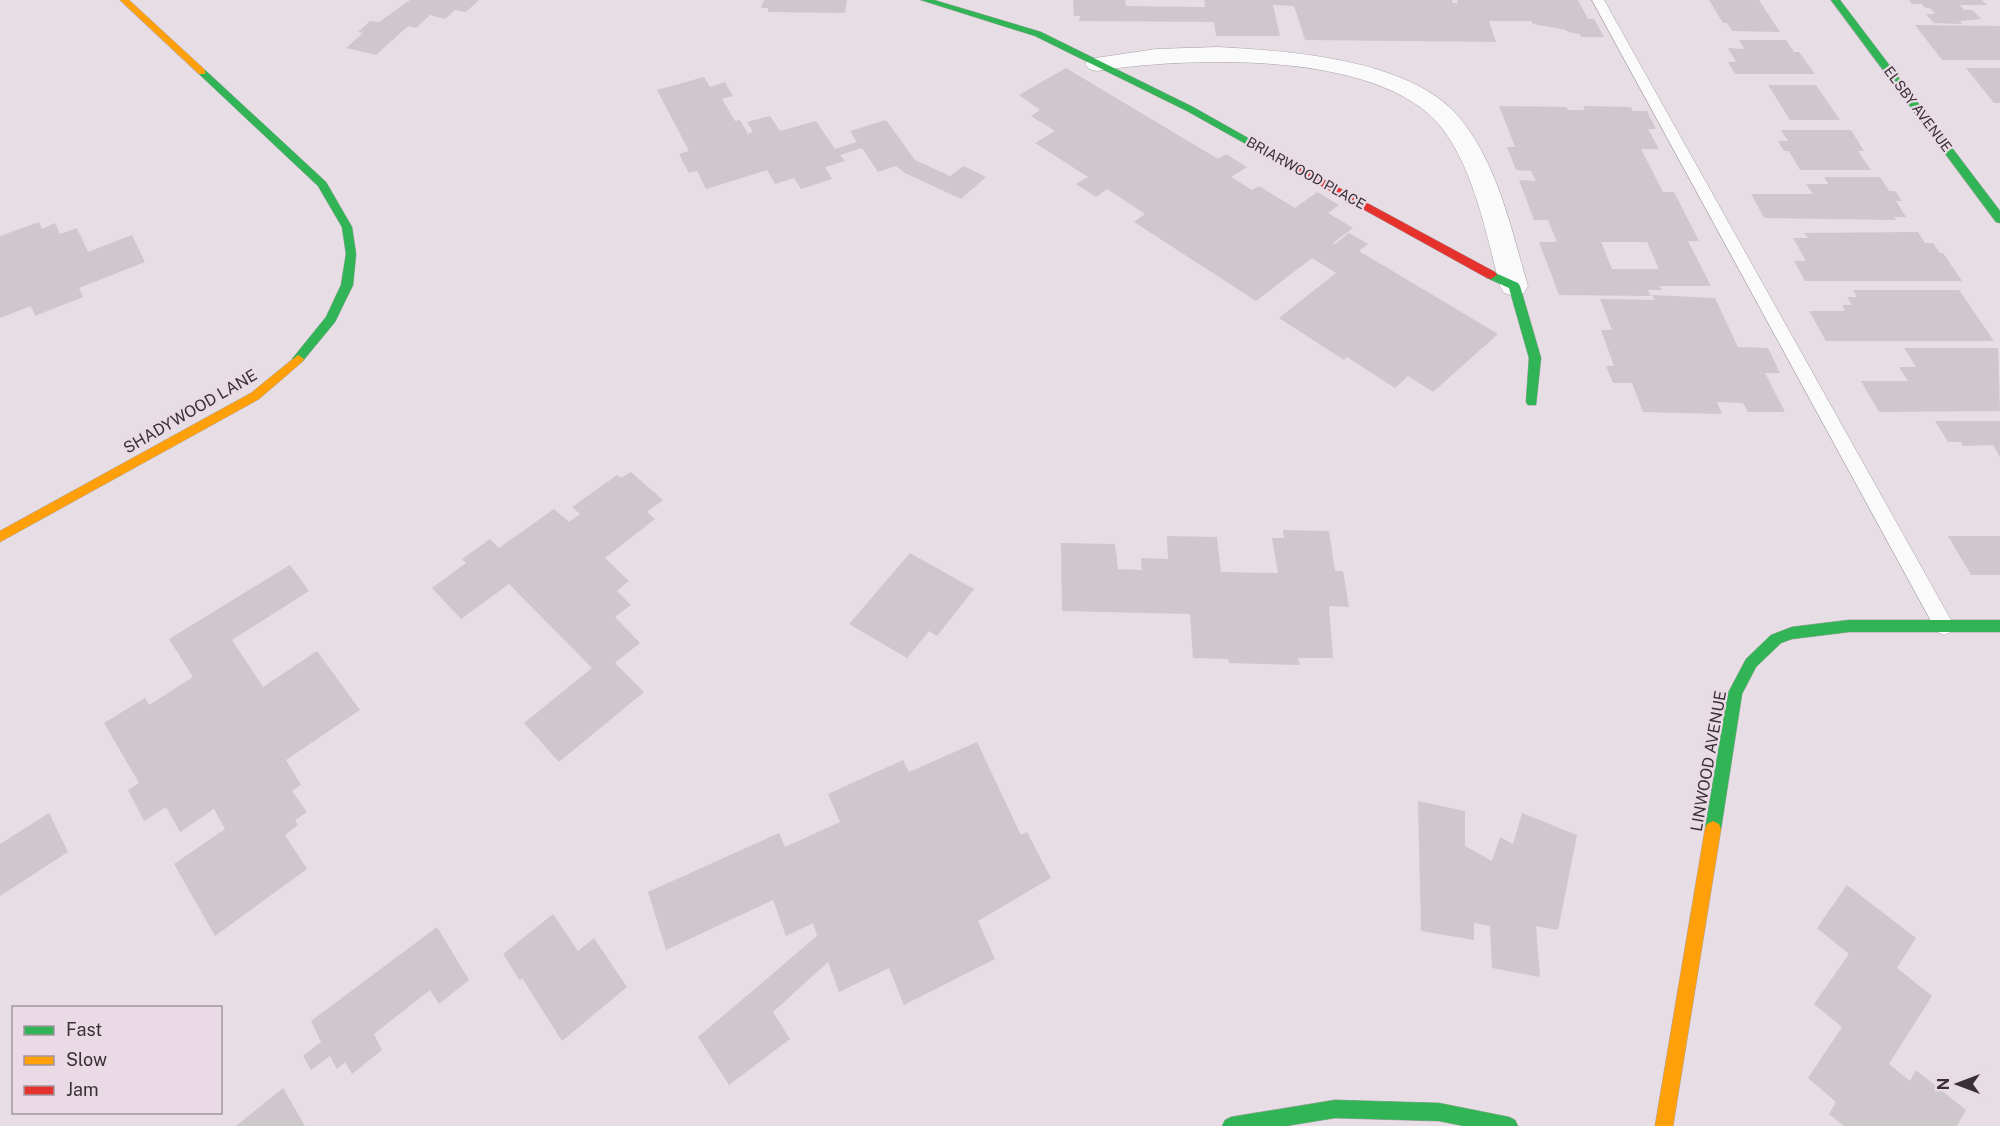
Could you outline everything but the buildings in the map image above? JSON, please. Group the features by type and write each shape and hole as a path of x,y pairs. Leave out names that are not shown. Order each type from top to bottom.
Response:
{"street":[{"name":"SHADYWOOD LANE","path":"0,537 255,396 298,359 331,319 347,285 351,254 347,227 322,184 124,0"},
{"name":"BRIARWOOD PLACE","path":"925,0 1038,34 1066,46 1097,64 1190,109 1464,261 1514,286"},
{"name":"ELSBY AVENUE","path":"1835,0 2000,219"},
{"path":"1097,64 1145,57 1192,54 1247,56 1350,71 1409,89 1451,123 1473,161 1535,358 1532,402"},
{"name":"LINWOOD AVENUE","path":"1664,1126 1735,693 1749,661 1777,638 1812,628 2000,627"},
{"path":"1231,1126 1335,1108 1439,1112 1509,1126"}],"lane":[{"path":"1598,0 1944,626"}],"traffic: fast":[{"path":"925,0 1038,34 1190,109 1291,165"},
{"path":"1835,0 2000,219"},
{"path":"202,72 322,184 347,227 351,254 347,285 331,319 298,359"},
{"path":"1491,275 1514,286 1535,358 1532,402"},
{"path":"1713,829 1735,693 1751,663 1776,639 1792,633 1849,626 2000,626"},
{"path":"1231,1126 1335,1109 1439,1112 1509,1126"}],"traffic: slow":[{"path":"124,0 202,72"},
{"path":"0,537 255,396 298,359"},
{"path":"1664,1126 1713,829"}],"traffic: jam":[{"path":"1291,165 1491,275"}]}
